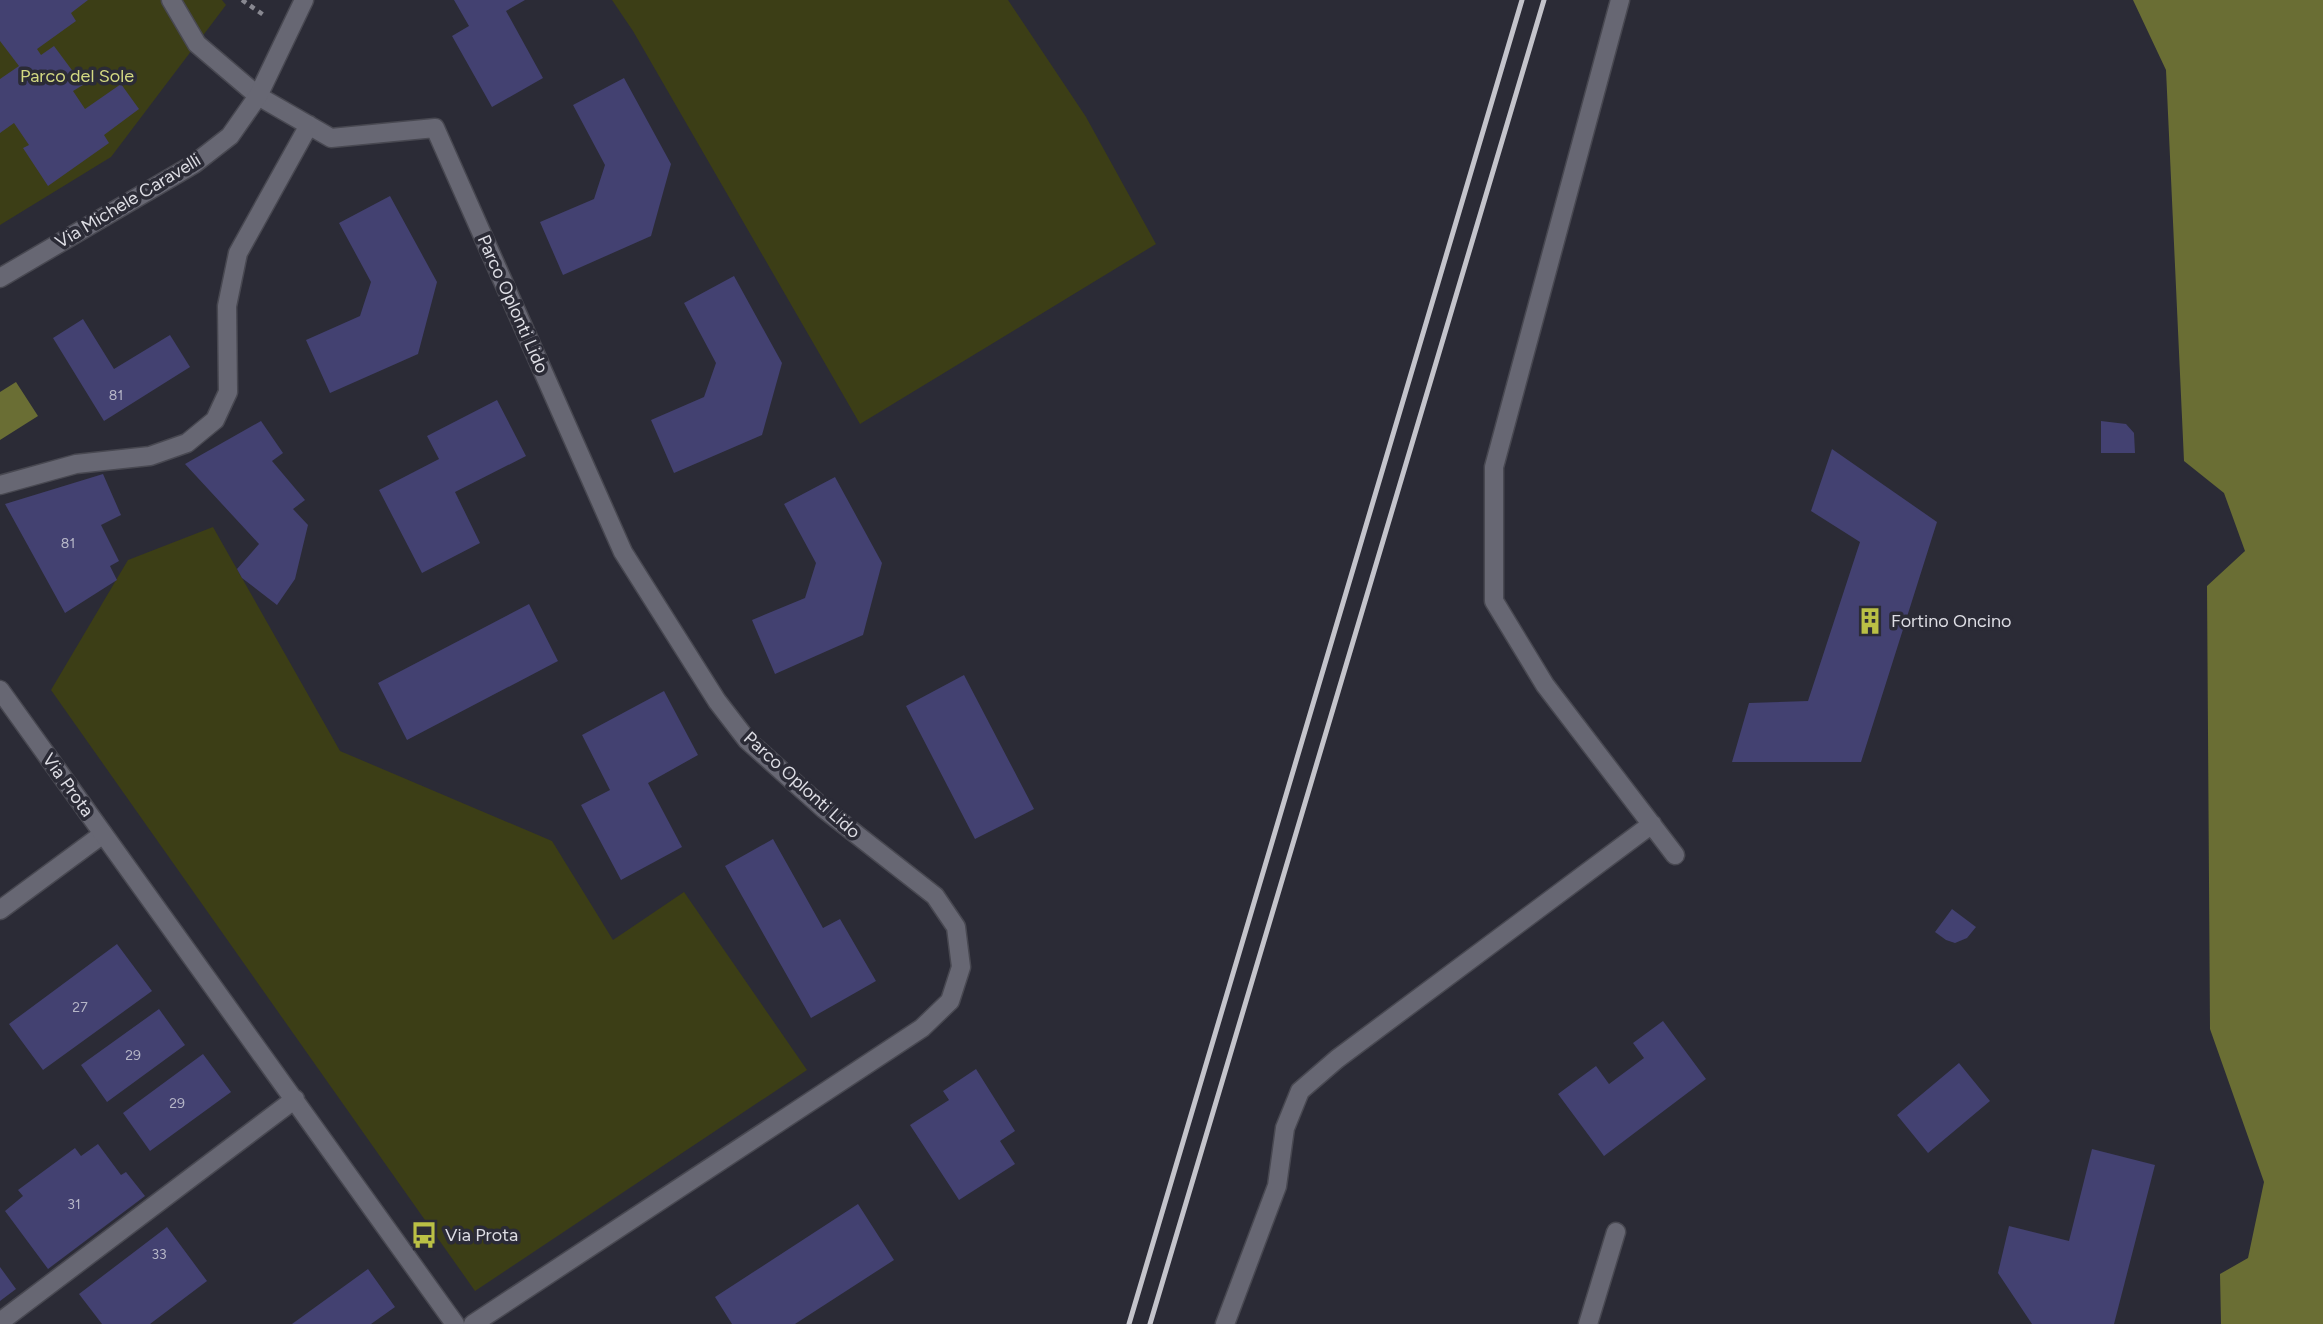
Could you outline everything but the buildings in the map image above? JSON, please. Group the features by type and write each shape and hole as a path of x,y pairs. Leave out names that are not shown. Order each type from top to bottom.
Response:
{"street":[{"path":"0,485 76,464 150,456 187,443 215,419 228,391 227,306 238,253 309,125 258,96 197,44 171,0"},
{"name":"Via Michele Caravelli","path":"0,278 194,164 230,135 258,96 304,0"},
{"path":"1619,0 1494,467 1494,601 1545,685 1675,855"},
{"name":"Parco Oplonti Lido","path":"309,125 331,138 435,128 623,552 717,701 747,740 824,809 935,896 956,927 960,954 961,967 950,1001 922,1028 473,1324"},
{"name":"Via Prota","path":"0,690 456,1324"},
{"path":"1225,1324 1277,1186 1285,1128 1300,1091 1336,1059 1652,824"},
{"path":"0,910 103,834"},
{"path":"0,1322 295,1098"},
{"path":"1588,1324 1616,1232"}],"green space":[{"name":"Parco del Sole","path":"0,0 222,0 226,5 111,157 0,225"},
{"path":"612,0 1008,0 1086,117 1156,244 860,424 633,31"},
{"path":"213,527 340,751 552,841 613,940 684,892 807,1070 475,1291 51,690 128,560"}],"shaded area":[{"path":"2133,0 2323,0 2323,1324 2221,1324 2220,1274 2248,1258 2264,1182 2210,1029 2207,586 2245,551 2224,493 2184,461 2166,70"},
{"path":"16,382 38,416 0,440 0,392"}],"railway":[{"path":"1129,1324 1522,0"},
{"path":"1150,1324 1544,0"}],"place":[{"name":"Fortino Oncino","path":"1870,621"},
{"name":"Via Prota","path":"424,1235"}]}
